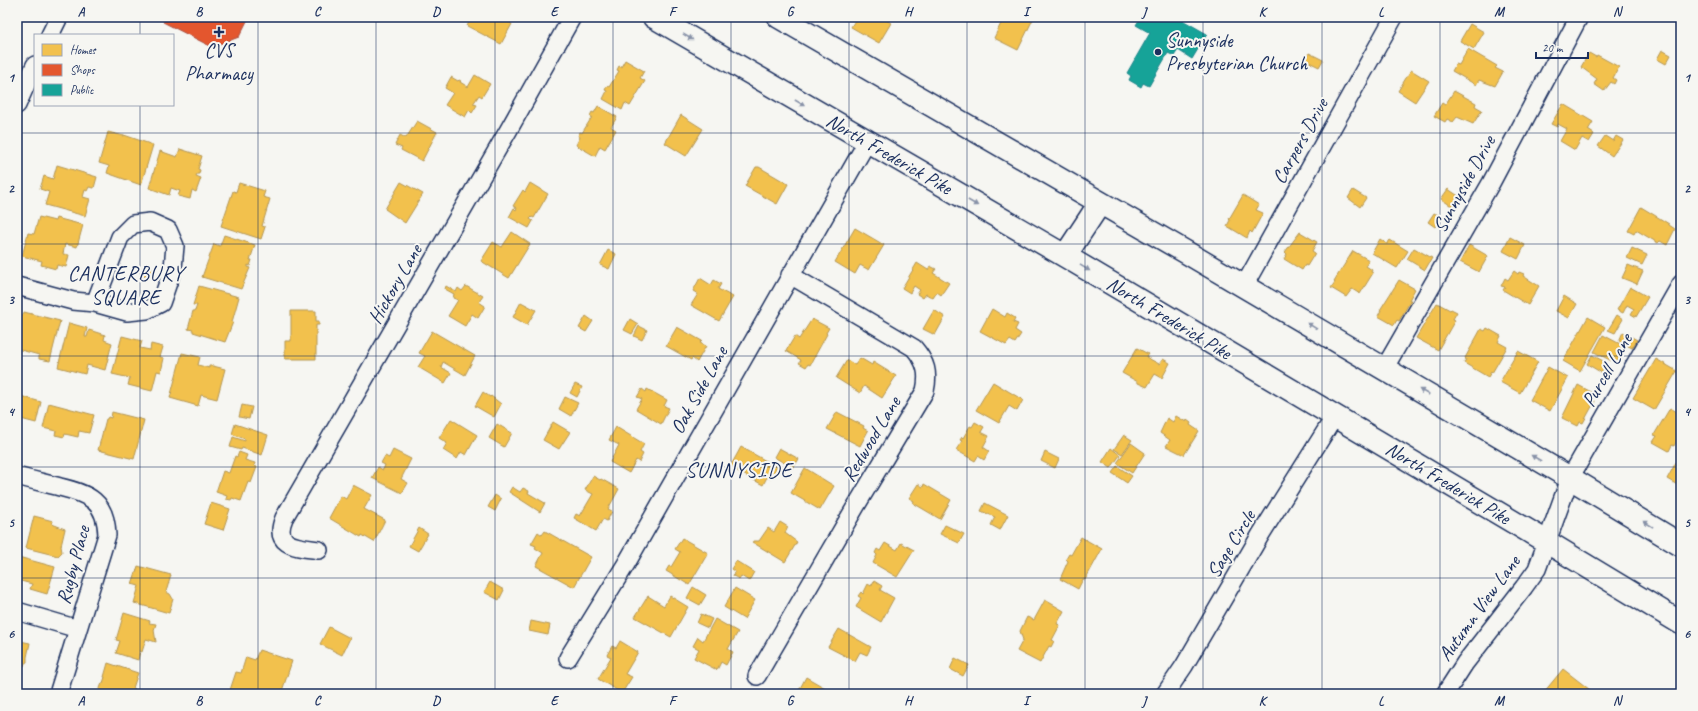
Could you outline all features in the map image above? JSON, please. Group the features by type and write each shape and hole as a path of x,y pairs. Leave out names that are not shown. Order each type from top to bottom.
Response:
{"main road":[{"name":"North Frederick Pike","path":"654,17 1065,256 1548,542 1681,623"},
{"path":"779,17 1244,286 1681,544"},
{"path":"1065,256 1100,203"}],"street":[{"path":"50,34 59,17"},
{"name":"Hickory Lane","path":"319,550 293,547 286,542 280,533 280,526 492,159 572,17"},
{"name":"Carpers Drive","path":"1244,286 1394,17"},
{"name":"Sunnyside Drive","path":"1384,369 1491,183 1579,17"},
{"path":"17,105 34,68"},
{"name":"Oak Side Lane","path":"568,658 626,564 867,142"},
{"path":"17,286 73,301 95,303 127,312 147,310 161,304 173,268 175,246 168,230 150,222 133,224 120,237 95,303"},
{"name":"Redwood Lane","path":"758,676 856,506 926,391 928,379 926,366 922,357 914,348 790,275"},
{"name":"Purcell Lane","path":"1570,478 1681,284"},
{"name":"Sage Circle","path":"1165,694 1184,666 1262,534 1335,416"},
{"name":"Rugby Place","path":"17,476 82,493 93,499 102,510 106,522 107,535 58,694"},
{"name":"Autumn View Lane","path":"1445,694 1465,663 1537,569 1570,478"},
{"name":"Rugby Place","path":"17,611 78,629"}],"building: Homes":[{"path":"472,17 500,17 512,24 501,44 467,26"},
{"path":"857,17 881,17 891,23 879,43 851,27"},
{"path":"1004,17 1034,17 1018,50 994,38"},
{"path":"1470,24 1484,32 1474,49 1460,41"},
{"path":"1468,49 1497,66 1495,68 1503,72 1495,86 1479,80 1476,85 1452,71 1456,64 1459,65"},
{"path":"1662,50 1671,55 1666,64 1657,59"},
{"path":"1309,53 1323,60 1319,67 1305,60"},
{"path":"1589,53 1596,57 1597,55 1619,67 1613,78 1616,80 1614,84 1611,82 1604,91 1594,84 1597,79 1581,67"},
{"path":"625,60 644,71 640,78 645,81 630,106 625,103 622,110 603,99 607,91 605,90 607,86 609,87 619,71 617,70 619,66 621,67"},
{"path":"1411,70 1429,81 1415,102 1398,91"},
{"path":"475,75 490,84 482,97 479,95 473,104 477,105 472,113 469,110 465,117 445,105 453,93 445,88 451,77 461,81 460,82 468,87"},
{"path":"1454,91 1476,103 1475,106 1482,110 1473,124 1457,117 1453,122 1447,119 1445,122 1434,116 1442,103 1445,105"},
{"path":"1563,104 1593,122 1588,130 1594,134 1589,142 1582,138 1575,150 1560,141 1567,129 1558,124 1557,127 1551,124"},
{"path":"598,106 617,117 611,127 616,130 605,149 600,146 595,156 576,145 580,137 578,136 580,132 582,133 592,117 590,116 592,112 594,113"},
{"path":"681,115 703,129 686,156 665,143"},
{"path":"417,121 437,132 422,161 401,150 402,148 395,145 400,135 406,138"},
{"path":"108,132 124,135 153,145 141,185 107,173 109,166 99,163"},
{"path":"1605,136 1613,141 1616,136 1623,140 1612,156 1598,146"},
{"path":"180,149 202,156 198,169 200,170 199,174 196,176 201,178 196,192 192,190 190,199 178,196 180,191 171,188 169,195 149,188 160,151 177,157"},
{"path":"57,165 97,177 94,188 89,187 87,191 85,190 83,197 90,199 85,216 45,205 49,192 40,189 44,176 53,179"},
{"path":"756,167 759,167 788,184 777,204 745,186"},
{"path":"401,182 423,194 405,223 385,209"},
{"path":"239,183 265,191 263,197 270,199 262,226 265,227 261,239 221,226 233,191 236,192"},
{"path":"530,183 548,194 534,218 532,217 530,219 533,221 529,228 509,217 514,208 516,210 517,208 513,206 523,190 525,192"},
{"path":"1448,189 1460,197 1453,207 1441,199"},
{"path":"1353,190 1366,198 1360,207 1348,198"},
{"path":"1243,195 1259,205 1256,210 1263,213 1252,233 1250,231 1247,238 1227,226 1230,220 1229,219"},
{"path":"1641,207 1675,229 1667,245 1660,241 1658,243 1636,230 1634,234 1628,231"},
{"path":"1434,213 1442,217 1435,227 1428,222"},
{"path":"39,217 55,221 56,218 83,225 77,247 65,244 63,254 69,255 66,267 57,265 56,269 41,265 42,261 22,256 28,233 34,234"},
{"path":"855,228 884,245 869,270 860,265 855,274 835,262"},
{"path":"512,232 530,244 509,278 481,261 493,242 502,247"},
{"path":"1300,232 1317,242 1312,251 1315,253 1307,266 1305,265 1302,270 1284,259 1287,254 1285,252"},
{"path":"224,235 255,245 250,260 252,260 250,266 248,265 250,268 241,289 202,277 214,244 220,246"},
{"path":"1510,237 1525,245 1518,259 1503,251"},
{"path":"1380,239 1387,244 1390,240 1408,251 1397,268 1372,253"},
{"path":"1469,245 1488,256 1479,272 1460,262"},
{"path":"1414,248 1432,258 1425,270 1407,259"},
{"path":"1632,248 1647,255 1642,265 1627,258"},
{"path":"608,250 616,254 609,269 600,265"},
{"path":"1353,251 1369,260 1366,266 1372,270 1371,272 1373,273 1360,294 1352,289 1346,297 1331,288"},
{"path":"917,263 928,270 930,266 936,269 933,273 949,283 941,295 937,292 933,298 926,294 923,298 917,294 920,290 914,286 910,293 902,288"},
{"path":"147,265 151,267 153,271 151,275 147,277 143,275 141,271 143,267"},
{"path":"1628,265 1643,271 1637,284 1622,278"},
{"path":"1514,271 1518,274 1519,272 1524,274 1523,276 1539,286 1528,305 1503,290 1505,287 1501,286 1505,278 1508,280"},
{"path":"700,278 711,285 714,280 721,284 718,289 733,297 719,321 691,305 698,294 693,291"},
{"path":"1399,280 1415,289 1409,300 1411,300 1399,321 1397,320 1394,325 1378,316 1380,310"},
{"path":"199,286 239,297 233,322 225,342 188,329 193,311 195,311 197,305 193,305"},
{"path":"446,286 456,292 458,288 462,291 466,286 483,296 479,302 485,306 478,318 472,314 465,326 448,316 458,300 453,298 454,294 445,289"},
{"path":"1630,287 1648,297 1636,317 1631,314 1634,309 1627,305 1623,313 1617,310"},
{"path":"1564,296 1577,304 1569,318 1556,311"},
{"path":"521,302 536,310 527,325 513,317"},
{"path":"1437,303 1457,312 1453,319 1455,320 1438,350 1416,338"},
{"path":"992,309 1005,317 1007,313 1015,318 1013,322 1018,324 1015,330 1021,334 1015,343 1010,340 1006,345 980,331"},
{"path":"934,310 945,317 935,335 923,329"},
{"path":"291,311 316,311 316,321 319,321 319,325 316,325 316,359 285,359 285,341 291,341"},
{"path":"24,312 60,321 50,361 39,359 39,355 17,349 17,314 23,315"},
{"path":"1617,315 1623,319 1615,333 1608,330"},
{"path":"586,316 593,321 586,332 579,328"},
{"path":"1588,317 1605,327 1580,371 1563,361"},
{"path":"630,319 638,324 632,334 624,330"},
{"path":"812,319 829,328 810,365 808,364 806,367 799,363 801,360 786,351 795,336 799,339"},
{"path":"69,323 87,328 85,337 87,337 89,330 105,335 104,340 112,343 105,370 87,365 85,374 58,367"},
{"path":"639,326 647,330 642,340 634,336"},
{"path":"677,327 702,341 700,343 706,346 697,362 692,358 691,360 666,346"},
{"path":"1487,328 1501,336 1498,342 1507,347 1492,373 1491,372 1488,377 1464,363 1465,358 1481,329 1485,331"},
{"path":"432,331 475,356 465,375 443,362 441,367 451,373 445,383 418,367 425,356 419,353"},
{"path":"1623,332 1637,340 1632,348 1619,341"},
{"path":"1603,335 1622,345 1618,353 1621,354 1617,362 1594,352"},
{"path":"122,336 142,341 140,348 150,350 151,344 163,347 160,357 164,358 161,372 157,371 152,391 128,385 130,378 112,374"},
{"path":"1137,348 1148,354 1146,357 1159,364 1163,359 1170,363 1162,378 1155,374 1147,387 1122,373"},
{"path":"1518,351 1538,362 1520,393 1500,382"},
{"path":"182,353 200,357 198,365 209,368 209,366 213,366 225,369 217,399 201,395 198,406 170,398"},
{"path":"1592,355 1607,363 1602,373 1587,364"},
{"path":"860,358 872,365 873,362 896,376 882,398 864,386 860,393 836,378 847,360 855,365"},
{"path":"1656,359 1677,371 1654,410 1633,398"},
{"path":"1548,367 1568,378 1550,411 1530,400"},
{"path":"993,382 1023,400 1017,411 1009,406 999,423 976,410"},
{"path":"575,384 582,387 577,397 570,393"},
{"path":"1578,385 1595,394 1592,400 1595,401 1583,423 1580,422 1578,426 1562,418"},
{"path":"642,389 646,392 647,389 667,400 664,406 669,408 661,424 636,409 642,399 637,397"},
{"path":"483,392 501,404 494,417 475,406"},
{"path":"17,395 41,402 36,423 17,418"},
{"path":"565,397 578,403 571,416 559,409"},
{"path":"49,403 94,415 89,433 79,431 78,437 65,434 64,437 55,435 56,431 43,428"},
{"path":"242,405 252,407 249,419 239,417"},
{"path":"1670,408 1681,414 1681,433 1674,446 1672,445 1669,451 1653,442 1657,436 1654,435"},
{"path":"112,412 144,420 134,459 98,450 106,419 108,417 111,418"},
{"path":"837,412 864,426 863,428 868,431 860,446 827,429"},
{"path":"1176,416 1186,422 1187,420 1191,423 1190,425 1199,431 1184,455 1166,446 1170,440 1160,433 1167,418 1173,422"},
{"path":"451,419 477,435 466,455 461,452 457,459 443,450 447,443 439,438"},
{"path":"553,422 570,432 559,449 543,440"},
{"path":"975,422 984,427 981,432 989,436 983,447 989,451 984,460 978,456 975,461 956,450 962,441 960,440 962,437 963,438 970,426 972,427"},
{"path":"235,424 268,435 262,455 242,448 241,450 230,447 233,437 245,441 245,439 232,434"},
{"path":"497,424 512,433 504,447 489,438"},
{"path":"616,427 644,444 640,452 643,454 639,462 636,460 629,473 610,462 619,445 609,440"},
{"path":"1124,435 1132,440 1122,454 1114,449"},
{"path":"1131,443 1145,453 1132,473 1117,463"},
{"path":"741,447 777,467 771,479 767,477 763,485 730,467"},
{"path":"779,448 799,459 793,468 774,457"},
{"path":"1111,448 1120,455 1111,468 1102,462"},
{"path":"393,450 411,459 401,479 408,483 402,493 372,478 378,467 383,470 385,465 381,463 385,456 389,458"},
{"path":"239,452 247,455 245,460 255,463 254,466 257,467 251,483 248,482 241,501 232,498 231,500 226,499 227,496 216,492 223,471 229,473 235,456 237,457"},
{"path":"1045,452 1059,459 1055,468 1041,461"},
{"path":"1681,453 1681,487 1667,479"},
{"path":"1117,466 1132,476 1127,483 1112,473"},
{"path":"805,468 834,486 820,510 791,493"},
{"path":"593,476 619,489 608,509 612,511 607,521 603,519 596,531 574,518 576,514 580,516 593,494 585,490"},
{"path":"918,484 923,487 924,484 951,500 940,519 913,503 914,501 909,498"},
{"path":"353,485 372,495 364,509 385,520 374,542 362,535 361,537 329,518 341,496 346,499"},
{"path":"512,487 520,492 523,488 529,491 528,493 545,503 540,512 509,492"},
{"path":"495,495 501,499 495,511 488,507"},
{"path":"211,503 230,509 223,530 204,524"},
{"path":"985,503 1008,515 1000,530 991,525 995,517 981,511"},
{"path":"34,516 53,521 52,524 65,529 61,546 62,552 58,556 26,548"},
{"path":"780,522 788,527 785,533 797,542 785,562 752,542 759,541 768,528 774,532"},
{"path":"945,525 964,534 959,543 940,534"},
{"path":"419,528 428,534 418,551 409,546"},
{"path":"545,531 591,557 574,587 536,566 543,553 535,548 536,546 531,544 538,532 542,535"},
{"path":"1081,537 1102,549 1085,580 1083,579 1078,589 1060,579 1068,561 1066,559 1069,554 1071,555"},
{"path":"682,538 708,553 689,585 666,571 669,566 671,567 680,552 675,549"},
{"path":"885,543 897,550 901,543 914,550 897,577 873,563 877,555 875,553 877,549 880,551"},
{"path":"17,558 55,567 47,594 30,589 32,584 17,580"},
{"path":"736,561 754,572 749,581 741,576 739,579 733,576 735,572 731,569"},
{"path":"138,566 171,575 166,592 170,594 173,599 169,613 134,603 139,586 132,584"},
{"path":"874,581 882,586 880,590 894,598 881,622 856,607 861,598 858,596 861,592 863,594 868,584 871,586"},
{"path":"490,582 504,590 499,600 484,592"},
{"path":"693,587 706,595 700,605 687,598"},
{"path":"735,588 755,600 744,619 724,607"},
{"path":"648,596 664,606 670,596 688,607 671,637 635,617"},
{"path":"1045,600 1064,611 1057,624 1060,625 1052,640 1054,641 1051,647 1049,646 1040,663 1017,651 1023,640 1020,631 1027,617 1034,620"},
{"path":"124,613 150,621 149,623 156,624 154,630 156,642 146,639 142,652 140,651 138,660 116,653 120,641 116,640"},
{"path":"701,614 712,619 708,628 697,623"},
{"path":"715,619 738,632 728,649 733,652 726,665 721,662 717,670 694,658 699,649 693,646 698,637 703,641"},
{"path":"531,621 550,625 548,635 529,631"},
{"path":"329,627 350,638 342,655 320,644"},
{"path":"839,629 871,647 867,655 860,652 855,661 828,647"},
{"path":"17,637 21,638 20,641 30,643 27,662 24,666 17,665"},
{"path":"620,641 638,652 625,674 632,677 622,693 598,679 611,657 607,655 612,646 616,648"},
{"path":"259,650 292,661 281,694 229,693 236,672 241,673 246,657 255,660"},
{"path":"955,658 969,665 963,676 950,669"},
{"path":"108,663 138,673 133,688 135,689 133,694 98,694 105,677"},
{"path":"1563,669 1594,693 1595,692 1598,694 1547,694 1544,692"},
{"path":"17,671 22,672 17,694"},
{"path":"806,677 834,693 836,694 797,694"}],"building: Shops":[{"name":"CVS Pharmacy","path":"166,17 249,17 239,37 212,47 163,22"}],"building: Public":[{"name":"Sunnyside Presbyterian Church","path":"1141,17 1177,17 1207,34 1192,59 1178,50 1174,56 1168,53 1149,86 1143,83 1141,87 1129,80 1131,76 1127,73 1150,33 1136,25"}],"place":[{"name":"CVS Pharmacy","path":"219,32"},
{"name":"Sunnyside Presbyterian Church","path":"1158,52"}],"district":[{"name":"CANTERBURY SQUARE","path":"126,285"},
{"name":"SUNNYSIDE","path":"739,470"}]}
